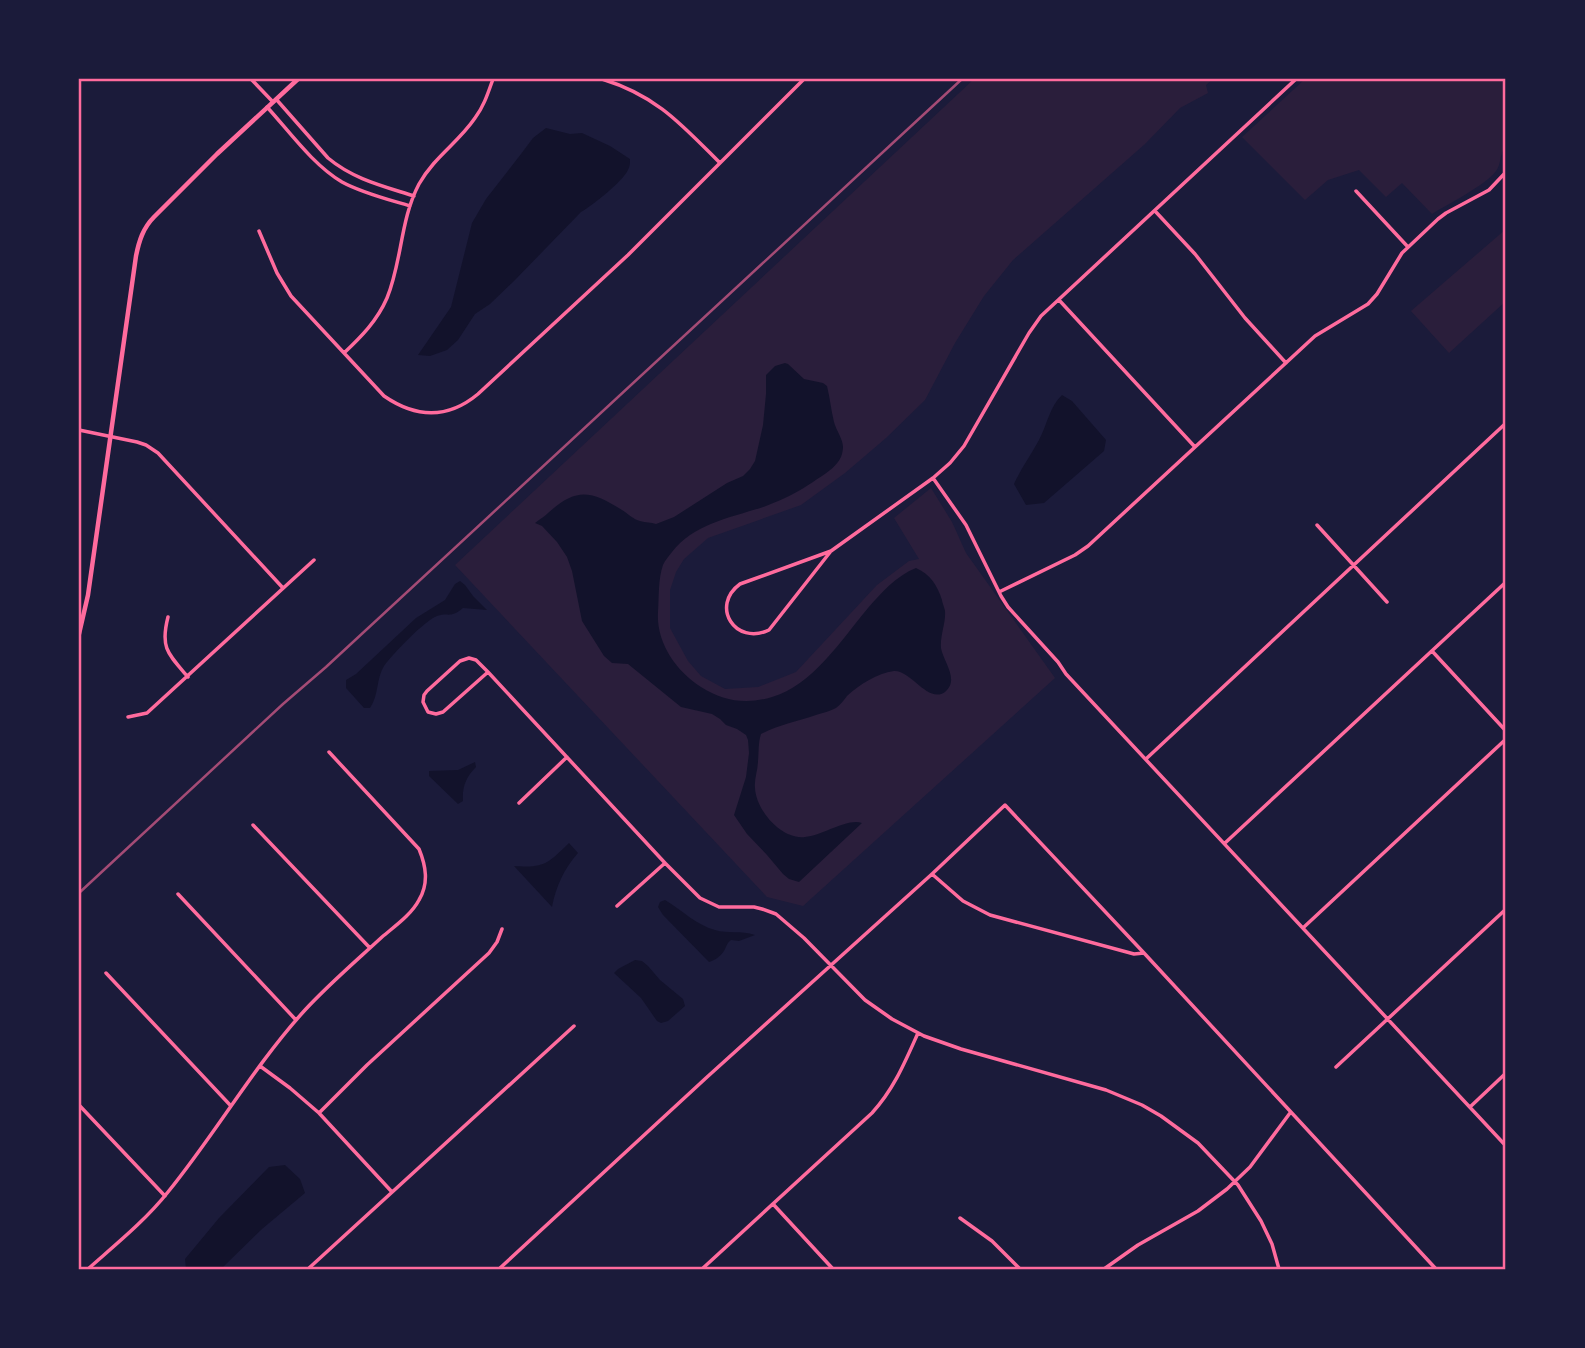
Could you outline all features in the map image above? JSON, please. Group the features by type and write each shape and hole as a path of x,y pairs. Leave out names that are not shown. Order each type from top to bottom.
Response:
{"street":[{"path":"251,79 337,165 363,179 414,195"},
{"path":"79,634 88,596 136,256 142,235 154,217 217,154 298,79"},
{"path":"344,353 368,329 385,301 395,273 414,195 432,164 479,113 493,79"},
{"path":"602,79 639,93 664,109 720,163"},
{"path":"259,232 276,273 287,291 384,396 404,407 421,412 453,409 478,394 622,261 804,79"},
{"path":"831,551 769,630 747,634 732,623 727,614 727,602 740,584 831,551 950,463 960,452 1041,316 1295,79"},
{"path":"267,107 324,168 341,181 410,206"},
{"path":"999,592 1086,548 1321,331 1368,304 1402,253 1440,218 1486,192 1506,172"},
{"path":"1356,191 1408,247"},
{"path":"1155,210 1286,363"},
{"path":"1058,300 1195,447"},
{"path":"1146,759 1506,424"},
{"path":"79,430 144,444 159,453 283,588"},
{"path":"933,478 966,525 1008,607 1063,670 1506,1146"},
{"path":"1317,525 1387,602"},
{"path":"128,717 147,713 314,559"},
{"path":"1225,843 1506,582"},
{"path":"168,617 164,631 167,653 188,677"},
{"path":"1432,651 1506,731"},
{"path":"488,672 443,712 431,713 424,708 422,702 425,694 461,660 476,660 488,672 694,894 710,904 728,908 754,907 776,914 794,928 865,1000 918,1033 961,1049 1106,1090 1161,1116 1187,1134 1219,1163 1246,1196 1272,1244 1279,1269"},
{"path":"1304,927 1506,739"},
{"path":"88,1269 140,1223 164,1196 296,1020 327,987 414,908 423,892 425,866 417,846 329,752"},
{"path":"519,803 567,757"},
{"path":"499,1269 932,874 1005,804 1436,1269"},
{"path":"253,825 370,948"},
{"path":"617,906 665,863"},
{"path":"932,874 963,901 989,915 1134,954 1144,953"},
{"path":"178,894 296,1020"},
{"path":"1336,1067 1506,909"},
{"path":"319,1113 489,953 502,929"},
{"path":"106,973 231,1106"},
{"path":"308,1269 574,1026"},
{"path":"702,1269 877,1108 900,1075 918,1033"},
{"path":"260,1066 319,1113 393,1192"},
{"path":"1470,1107 1506,1073"},
{"path":"79,1105 164,1196"},
{"path":"1104,1269 1138,1245 1198,1211 1235,1182 1251,1167 1290,1112"},
{"path":"773,1204 833,1269"},
{"path":"960,1218 992,1241 1020,1269"}],"shaded area":[{"path":"974,79 1213,79 1206,85 1208,93 1180,108 1145,144 1013,260 984,296 925,400 886,438 845,473 801,505 708,538 684,559 676,572 670,590 670,628 688,661 701,676 725,689 758,687 796,672 877,585 909,561 919,559 894,518 931,488 952,522 966,553 1055,678 803,906 767,897 455,565"},
{"path":"1305,79 1506,79 1506,146 1498,168 1484,182 1432,214 1402,183 1386,197 1359,170 1328,180 1305,200 1242,137"},
{"path":"546,128 570,134 582,133 610,146 630,159 628,170 607,193 581,212 490,304 475,314 458,340 447,350 430,356 418,355 451,307 472,223 486,199 533,138"},
{"path":"1506,229 1506,301 1449,353 1411,311"},
{"path":"785,363 804,379 827,386 834,422 843,444 841,456 829,471 802,489 766,506 703,528 691,534 672,552 661,570 658,612 660,634 669,655 683,673 718,696 744,701 772,697 787,691 813,672 884,590 902,575 916,568 933,581 942,600 945,616 941,648 951,676 949,687 939,695 932,694 900,672 888,672 863,684 834,709 761,734 755,781 756,797 771,822 796,837 819,834 849,823 862,823 799,882 783,874 747,834 734,815 746,777 749,753 746,735 712,714 681,707 628,664 612,663 604,656 582,621 567,557 542,526 535,523 567,499 584,495 601,499 638,520 656,524 674,517 727,483 743,476 755,461 763,425 766,375 775,366"},
{"path":"1062,395 1072,401 1106,440 1104,451 1044,503 1026,505 1014,484 1039,440 1054,405"},
{"path":"460,581 487,610 463,608 452,614 437,616 424,624 384,666 373,703 370,708 364,708 346,688 346,680 356,674 416,618 445,600"},
{"path":"475,762 476,767 464,787 463,801 458,804 429,776 429,771 458,770"},
{"path":"569,843 578,853 561,878 552,907 514,866 545,863"},
{"path":"665,900 708,928 755,935 739,941 731,940 721,955 709,962 663,915 658,907 660,902"},
{"path":"635,960 642,961 683,999 685,1006 668,1021 657,1021 641,998 614,973"},
{"path":"285,1165 300,1179 305,1193 262,1229 221,1269 186,1269 185,1259 219,1218 269,1167"}],"railway":[{"path":"79,893 962,79"}]}
